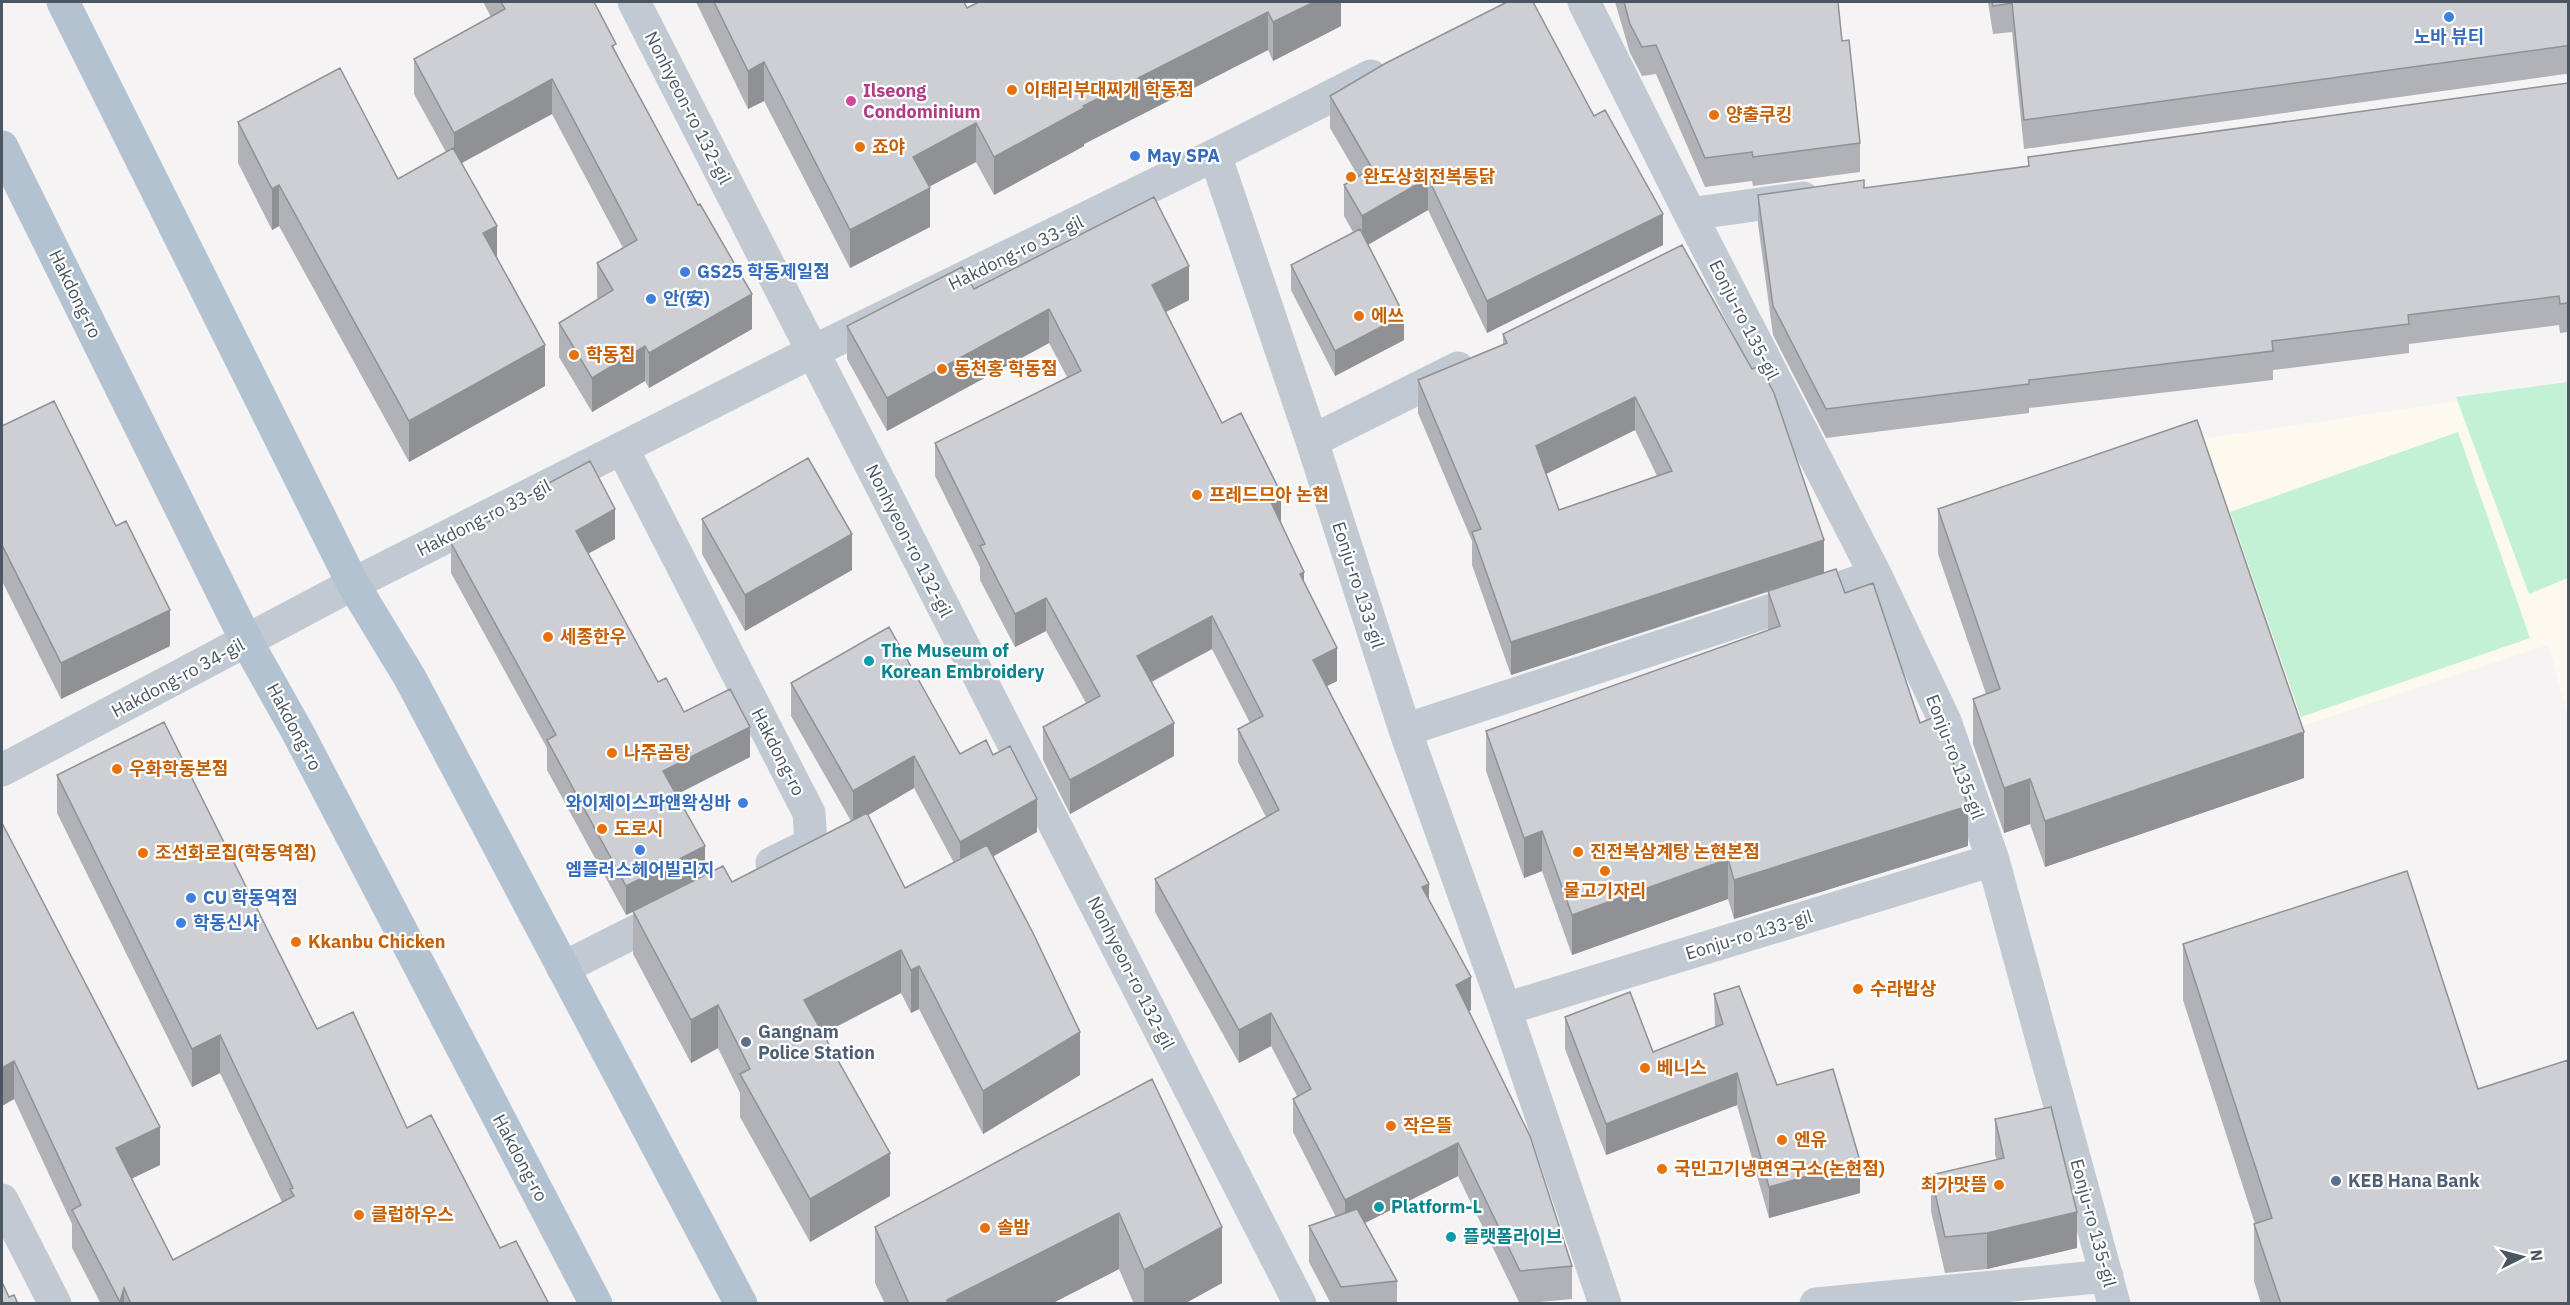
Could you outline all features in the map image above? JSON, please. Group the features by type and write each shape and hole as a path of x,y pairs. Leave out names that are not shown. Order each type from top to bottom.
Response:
{"main road":[{"path":"63,2 353,584 410,678 741,1304"},
{"name":"Hakdong-ro","path":"2,147 247,642 297,731 596,1304"}],"street":[{"name":"Nonhyeon-ro 132-gil","path":"634,2 1300,1304"},
{"name":"Eonju-ro 135-gil","path":"1584,2 1690,214 1695,251 1876,576 1945,721 1993,860 2111,1290"},
{"name":"Hakdong-ro 33-gil","path":"353,584 812,352 1215,155 1402,60"},
{"name":"Eonju-ro 133-gil","path":"1215,155 1312,441 1405,730 1505,1010 1605,1304"},
{"path":"1690,214 1832,194"},
{"path":"1312,441 1482,356"},
{"name":"Hakdong-ro","path":"622,448 810,813 811,843 749,874"},
{"path":"1405,730 1876,576"},
{"name":"Hakdong-ro 34-gil","path":"2,770 353,584"},
{"name":"Eonju-ro 133-gil","path":"1505,1010 1993,860"},
{"path":"564,968 698,900"},
{"path":"2,1200 55,1304"},
{"path":"1816,1304 2111,1290"}],"shaded area":[{"path":"2568,385 2568,716 2548,645 2296,728 2201,439"}],"green space":[{"path":"2568,382 2568,578 2529,594 2456,397"},
{"path":"2458,432 2530,638 2301,717 2230,512"}],"building":[{"path":"501,2 594,2 616,44 612,46 698,205 700,204 752,294 649,353 645,346 592,378 559,323 613,290 597,263 637,240 552,79 454,133 414,59 505,9"},
{"path":"714,2 964,2 967,8 979,2 1314,2 1273,22 1268,12 1083,106 1084,108 994,157 976,123 913,157 930,188 850,230 764,62 748,71"},
{"path":"1507,2 1533,2 1594,116 1605,110 1663,214 1487,301 1428,178 1362,216 1344,185 1372,168 1330,96 1386,63"},
{"path":"1624,2 1838,2 1842,41 1849,40 1860,143 1753,157 1752,152 1705,158 1656,45 1642,47 1630,24"},
{"path":"1992,2 2568,2 2568,46 2024,120 2012,3 1993,6"},
{"path":"340,68 398,179 453,148 497,226 483,233 545,345 409,421 279,185 272,189 238,122"},
{"path":"2568,83 2568,303 2560,304 2559,296 2408,315 2409,324 2272,341 2273,351 2029,380 2029,384 1826,409 1773,306 1758,195 1864,180 1864,188 2029,166 2028,157"},
{"path":"1154,197 1189,266 1152,285 1222,423 1241,413 1281,493 1269,498 1304,572 1300,574 1337,648 1313,660 1429,884 1422,887 1471,977 1456,985 1530,1136 1572,1266 1520,1271 1458,1143 1345,1200 1293,1099 1311,1089 1271,1013 1239,1030 1155,879 1279,810 1238,729 1263,716 1212,616 1137,656 1174,723 1070,780 1043,727 1100,696 1046,598 1015,614 980,546 985,544 935,443 1081,371 1049,309 887,398 847,326 962,267 974,289"},
{"path":"1360,229 1404,315 1335,351 1291,265"},
{"path":"1682,245 1752,369 1760,366 1774,393 1824,540 1511,642 1472,532 1481,529 1418,380 1507,343 1503,334","holes":["1635,397 1672,471 1559,510 1536,446"]},
{"path":"54,401 116,526 126,521 170,610 61,663 2,545 2,426"},
{"path":"2197,420 2304,732 2045,821 2030,779 2004,788 1973,699 2000,689 1938,509"},
{"path":"808,458 852,534 745,595 702,519"},
{"path":"590,461 615,509 576,531 658,682 666,678 684,712 730,689 750,727 663,771 705,846 626,886 547,740 556,735 451,543 536,495 534,491"},
{"path":"1836,569 1845,593 1873,583 1920,723 1937,716 1968,806 1734,880 1728,859 1572,915 1542,831 1524,838 1486,731 1780,626 1768,591"},
{"path":"889,627 960,754 986,740 993,755 1010,746 1037,799 960,842 914,756 853,791 791,683"},
{"path":"164,722 317,1029 353,1012 407,1128 431,1115 500,1248 516,1241 549,1304 131,1304 124,1288 120,1302 72,1210 81,1205 14,1061 2,1068 2,823 160,1127 116,1148 173,1260 294,1196 290,1189 293,1188 220,1035 192,1049 57,775"},
{"path":"867,813 905,888 987,845 1033,933 1080,1032 983,1091 919,966 911,970 901,950 804,1000 890,1153 810,1199 740,1074 750,1069 718,1005 691,1020 633,911 723,866 732,882"},
{"path":"2407,871 2478,1089 2568,1060 2568,1304 2281,1304 2254,1224 2272,1218 2183,944"},
{"path":"1739,986 1777,1085 1833,1069 1860,1161 1769,1187 1737,1073 1606,1124 1565,1017 1630,992 1653,1052 1723,1024 1714,994"},
{"path":"1152,1079 1222,1227 1144,1270 1119,1213 947,1300 948,1304 909,1304 875,1227"},
{"path":"2051,1107 2077,1212 1987,1233 1945,1237 1931,1175 2004,1158 1995,1119"},
{"path":"1357,1209 1397,1281 1341,1287 1309,1226"},
{"path":"2,1282 9,1297 14,1295 18,1304 2,1304"}],"place":[{"name":"노바 뷰티","path":"2449,17"},
{"name":"이태리부대찌개 학동점","path":"1012,90"},
{"name":"Ilseong Condominium","path":"851,101"},
{"name":"양출쿠킹","path":"1714,115"},
{"name":"죠야","path":"860,147"},
{"name":"May SPA","path":"1135,156"},
{"name":"완도상회전복통닭","path":"1351,177"},
{"name":"GS25 학동제일점","path":"685,272"},
{"name":"안(安)","path":"651,299"},
{"name":"에쓰","path":"1359,316"},
{"name":"학동집","path":"574,355"},
{"name":"동천홍 학동점","path":"942,369"},
{"name":"프레드므아 논현","path":"1197,495"},
{"name":"세종한우","path":"548,637"},
{"name":"The Museum of Korean Embroidery","path":"869,661"},
{"name":"나주곰탕","path":"612,753"},
{"name":"우화학동본점","path":"117,769"},
{"name":"와이제이스파앤왁싱바","path":"743,803"},
{"name":"도로시","path":"602,829"},
{"name":"엠플러스헤어빌리지","path":"640,850"},
{"name":"진전복삼계탕 논현본점","path":"1578,852"},
{"name":"조선화로집(학동역점)","path":"143,853"},
{"name":"물고기자리","path":"1605,871"},
{"name":"CU 학동역점","path":"191,898"},
{"name":"학동신사","path":"181,923"},
{"name":"Kkanbu Chicken","path":"296,942"},
{"name":"수라밥상","path":"1858,989"},
{"name":"Gangnam Police Station","path":"746,1042"},
{"name":"베니스","path":"1645,1068"},
{"name":"작은뜰","path":"1391,1126"},
{"name":"엔유","path":"1782,1140"},
{"name":"국민고기냉면연구소(논현점)","path":"1662,1169"},
{"name":"KEB Hana Bank","path":"2336,1181"},
{"name":"최가맛뜸","path":"1999,1185"},
{"name":"Platform-L","path":"1379,1207"},
{"name":"클럽하우스","path":"359,1215"},
{"name":"솔밤","path":"985,1228"},
{"name":"플랫폼라이브","path":"1451,1237"}]}
